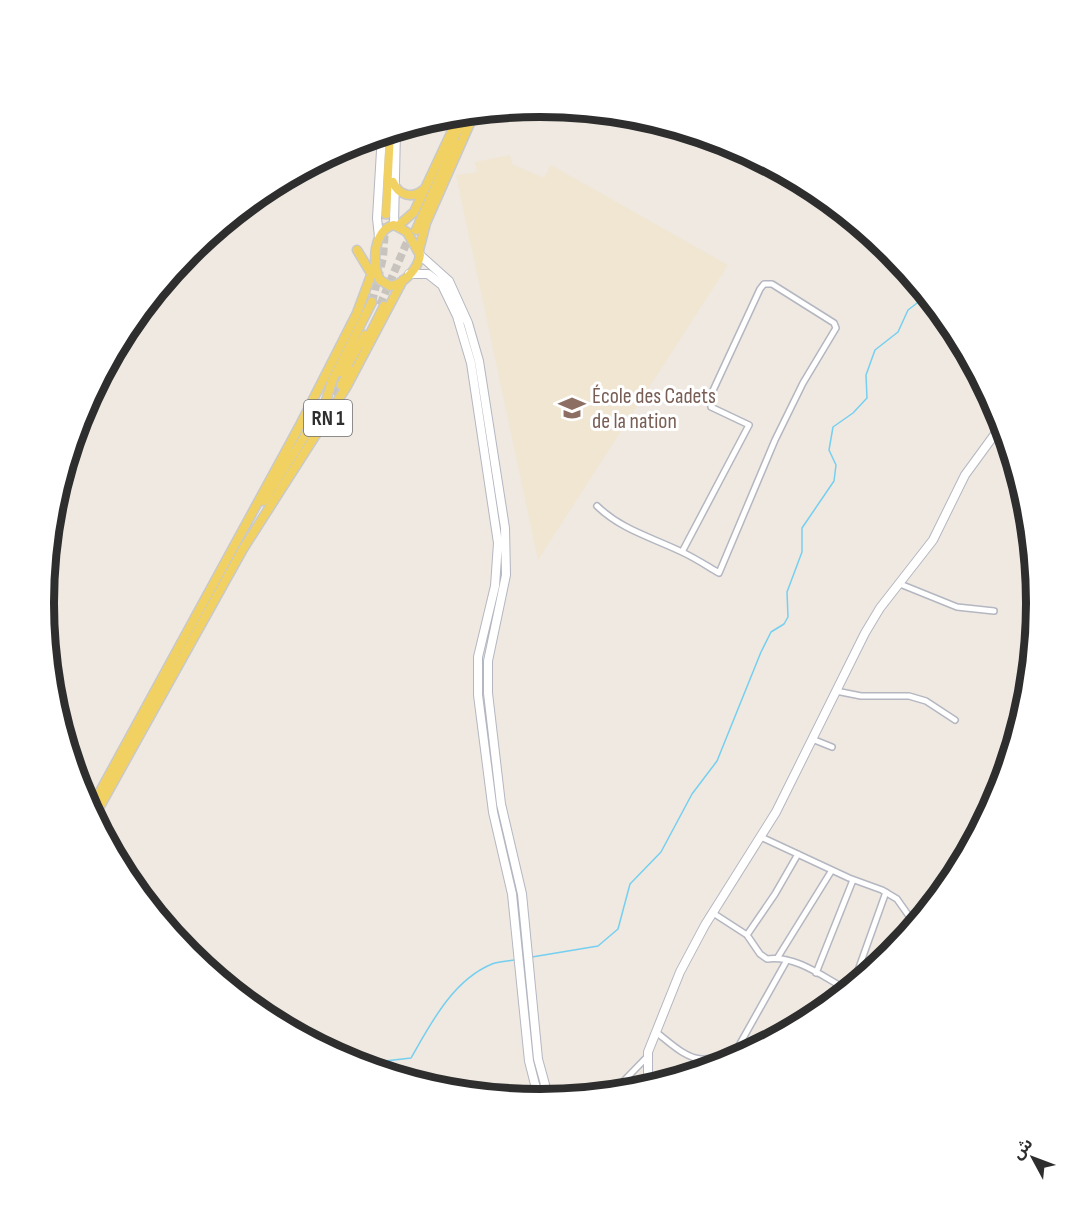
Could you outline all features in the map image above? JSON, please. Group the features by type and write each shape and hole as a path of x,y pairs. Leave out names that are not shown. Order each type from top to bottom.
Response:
{"main road":[{"path":"376,262 377,275 383,283 395,285 417,265 426,223 471,122"},
{"path":"414,229 463,123"},
{"path":"388,219 414,212 455,125"},
{"path":"299,426 357,313 372,276 379,237 386,228 388,219 389,141"},
{"path":"393,182 399,191 406,195 418,194 425,188"},
{"path":"388,219 407,232 419,253"},
{"path":"357,250 372,276"},
{"name":"RN 1","path":"99,807 243,549 310,436 376,335 406,277"},
{"path":"299,426 324,390 376,303"},
{"path":"232,548 310,436 330,385 376,303"},
{"path":"339,384 376,303"},
{"name":"RN 1","path":"96,799 299,426"}],"street":[{"path":"379,237 388,219 396,139"},
{"path":"383,143 388,219"},
{"path":"419,253 449,281 468,323 479,361 505,528 506,575 490,642 487,679 502,811 520,886 538,1059 546,1090"},
{"path":"406,277 428,274 442,285 458,316 471,363 498,543 495,586 476,670 493,812 510,880 529,1061 536,1090"},
{"path":"597,506 611,519 633,532 682,552 719,573 775,440 803,384 836,328 834,323 772,284 764,284 760,289 710,397 711,407 749,425 682,552"},
{"path":"648,1077 649,1048 680,972 712,913 760,837 865,633 880,608 933,540 965,475 996,433"},
{"path":"900,584 957,607 994,611"},
{"path":"836,692 861,696 909,696 926,701 955,720"},
{"path":"812,739 832,747"},
{"path":"760,837 886,892 897,899 911,918"},
{"path":"747,935 798,855"},
{"path":"778,957 832,870"},
{"path":"816,973 853,879"},
{"path":"857,972 886,892"},
{"path":"712,913 747,935 760,954 767,959 778,957 798,962 841,986"},
{"path":"741,1046 788,960"},
{"path":"655,1035 692,1057 710,1059"},
{"path":"623,1082 647,1057"}],"shaded area":[{"name":"École des Cadets de la nation","path":"510,155 512,164 544,178 551,165 728,265 538,560 456,175 477,172 475,162"}],"waterway":[{"path":"532,957 598,946 618,929 630,884 661,852 692,794 717,761 761,652 771,632 784,624 788,617 787,592 802,552 802,528 834,481 836,465 829,450 833,427 853,413 867,398 866,375 875,350 898,332 908,310 921,300"},
{"path":"383,1063 385,1061 411,1058 444,1004 478,971 492,964 515,960"}],"tunnel":[{"path":"372,302 383,258 386,214"},
{"path":"380,305 413,228"},
{"path":"309,436 341,385"}],"place":[{"name":"École des Cadets de la nation","path":"572,408"}]}
